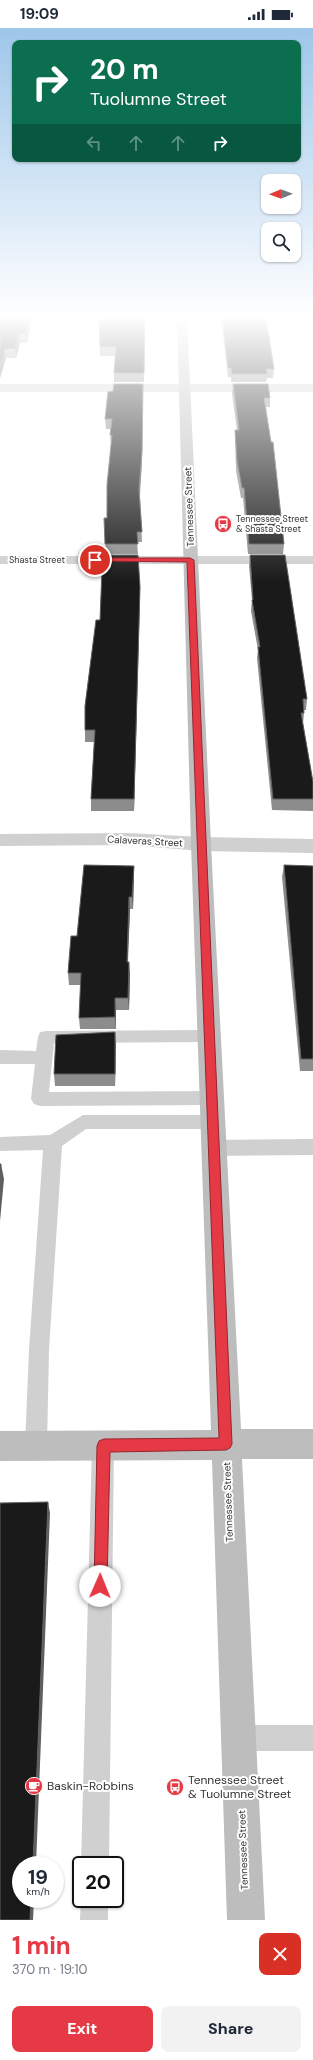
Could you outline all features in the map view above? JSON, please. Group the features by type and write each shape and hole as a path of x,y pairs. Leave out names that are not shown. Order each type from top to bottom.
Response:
{"main road":[{"name":"Tennessee Street","path":"185,405 201,844 246,1920"},
{"path":"0,1446 313,1444"}],"street":[{"name":"Shasta Street","path":"0,560 313,560"},
{"name":"Calaveras Street","path":"0,840 128,838 201,844 313,846"}],"lane":[{"path":"210,1036 46,1037 40,1099 212,1098"},
{"path":"0,1057 44,1058"},
{"path":"0,1144 54,1142 83,1122 313,1147"},
{"path":"36,1446 39,1350 54,1142"},
{"path":"95,1856 104,1446"},
{"path":"238,1738 313,1738"},
{"path":"94,1908 94,1920"}],"building":[{"path":"107,405 143,405 142,452 139,490 142,532 137,532 138,544 105,544 104,518 107,518 107,485 112,435 110,435 112,419 105,419"},
{"path":"236,405 265,405 271,442 273,442 284,544 249,544 244,488 242,488 237,461 235,430 239,430"},
{"path":"106,555 138,555 140,587 134,799 91,799 95,730 85,730 85,706 96,620 100,620 102,569 106,569"},
{"path":"250,555 285,555 307,699 303,699 304,713 301,713 313,782 313,799 273,799 258,647 260,647 252,600"},
{"path":"84,865 134,866 132,897 129,897 127,962 129,962 128,998 115,998 115,1017 79,1018 81,973 68,973 71,936 77,936"},
{"path":"284,865 313,866 313,1059 301,1059"},
{"path":"115,1032 115,1074 54,1074 56,1035"},
{"path":"48,1502 33,1856 12,1856 12,1908 31,1908 30,1920 0,1920 0,1503"}],"place":[{"name":"Tennessee Street & Shasta Street","path":"223,524"},
{"name":"Baskin-Robbins","path":"34,1786"},
{"name":"Tennessee Street & Tuolumne Street","path":"175,1787"}],"route":[{"path":"95,560 190,560 226,1444 104,1446 100,1586"}]}
